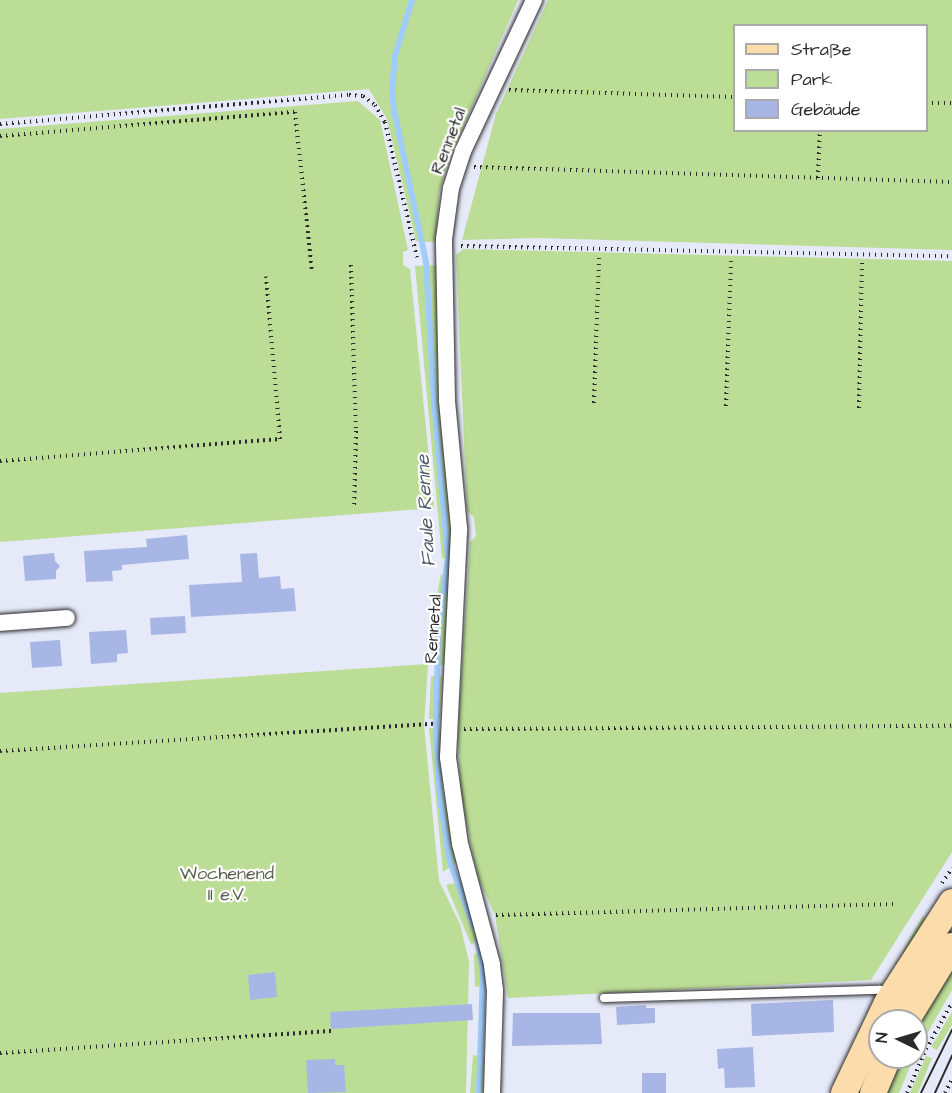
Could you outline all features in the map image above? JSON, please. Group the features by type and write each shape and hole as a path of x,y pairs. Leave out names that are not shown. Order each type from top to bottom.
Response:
{"main road":[{"path":"844,1093 891,997 952,902"},
{"path":"913,1009 952,946"},
{"path":"873,1093 883,1069"}],"street":[{"name":"Rennetal","path":"492,1093 495,990 492,964 460,844 447,757 459,528 447,400 445,223 458,166 534,0"},
{"path":"0,623 67,618"}],"lane":[{"path":"604,998 880,990 891,997"}],"path":[{"path":"498,89 733,97"},
{"path":"0,124 349,95 363,96 375,105 386,122 417,257"},
{"path":"928,103 952,103"},
{"path":"0,136 295,111 312,270"},
{"path":"818,178 820,132"},
{"path":"470,167 952,182"},
{"path":"444,255 454,246 952,256"},
{"path":"594,403 599,258"},
{"path":"726,406 731,261"},
{"path":"859,408 862,263"},
{"path":"351,265 356,430 354,508"},
{"path":"0,461 280,439 266,277"},
{"path":"0,751 430,723"},
{"path":"458,729 952,726"},
{"path":"495,915 894,904"},
{"path":"907,1093 926,1049 952,1003"},
{"path":"0,1053 333,1031"},
{"path":"945,1093 952,1078"}],"green space":[{"path":"0,0 518,0 448,162 439,193 436,241 428,242 416,241 387,119 369,89 0,119"},
{"path":"548,0 952,0 952,250 538,238 462,240 496,114"},
{"path":"358,101 380,120 408,250 403,252 403,265 410,269 434,508 0,542 0,129"},
{"path":"463,249 952,261 952,852 871,980 508,998 495,915 478,878 460,791 458,729 470,542 476,536 474,517 467,511 456,255"},
{"path":"438,265 452,559 442,558 415,266"},
{"path":"441,574 450,574 452,579 444,665 432,664 433,615"},
{"name":"Wochenend II e.V.","path":"428,664 424,725 439,881 460,924 469,962 466,1093 0,1093 0,693"},
{"path":"431,676 442,676 440,719 429,719"},
{"path":"429,728 442,729 443,788 457,862 443,872"},
{"path":"461,882 481,941 471,944 446,885"},
{"path":"923,916 927,919 895,967 914,931"},
{"path":"485,953 488,985 475,987 474,954"},
{"path":"952,962 952,990 928,1032 928,1009 924,1009"},
{"path":"952,1012 952,1025 937,1050 931,1047"},
{"path":"473,1055 485,1057 483,1093 470,1093"},
{"path":"928,1057 932,1058 928,1068"},
{"path":"893,1069 909,1069 899,1093 883,1093"},
{"path":"920,1069 928,1069 918,1093 910,1093"}],"building":[{"path":"187,535 189,559 122,565 122,570 112,571 113,581 86,582 84,551 147,547 146,539"},
{"path":"54,553 55,561 60,566 56,571 56,579 25,581 23,556"},
{"path":"257,553 259,578 280,576 281,589 294,588 296,611 191,617 189,585 242,582 240,554"},
{"path":"185,616 186,633 151,635 150,618"},
{"path":"126,630 128,653 117,654 117,662 91,664 89,632"},
{"path":"60,640 62,666 32,668 30,642"},
{"path":"275,972 277,997 250,1000 248,975"},
{"path":"833,1000 834,1032 752,1036 751,1004"},
{"path":"472,1004 473,1020 331,1029 330,1012"},
{"path":"646,1005 646,1008 655,1008 655,1023 617,1025 616,1007"},
{"path":"513,1013 600,1013 602,1044 512,1046"},
{"path":"753,1047 755,1087 725,1088 724,1068 718,1069 717,1049"},
{"path":"335,1059 335,1065 344,1065 346,1092 308,1093 306,1060"},
{"path":"642,1073 666,1073 666,1093 642,1093"}],"waterway":[{"name":"Faule Renne","path":"412,0 395,56 392,88 394,110 426,262 434,401 448,558 438,634 436,734 440,798 450,862 474,928"},
{"name":"Faule Renne","path":"478,941 483,972 479,1093"}],"tram line":[{"path":"921,1093 952,1030"},
{"path":"935,1093 952,1056"}]}
